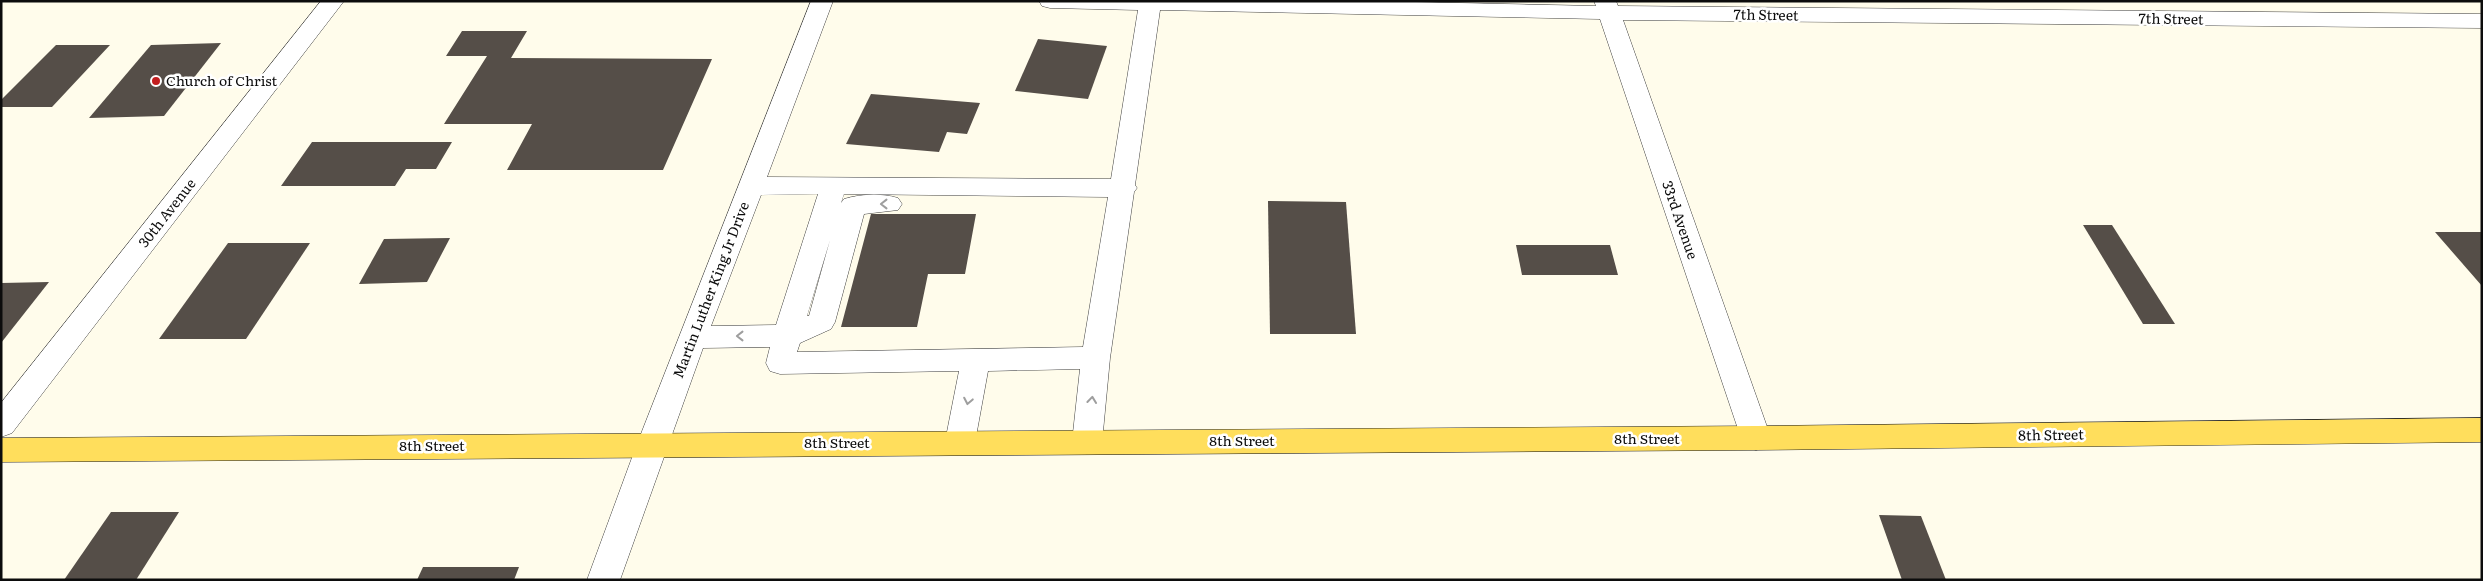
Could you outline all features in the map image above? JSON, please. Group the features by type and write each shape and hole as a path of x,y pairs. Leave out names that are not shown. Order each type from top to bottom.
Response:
{"main road":[{"name":"8th Street","path":"1,450 652,444 1756,438 2482,430"}],"street":[{"name":"30th Avenue","path":"1,425 333,1"},
{"name":"Martin Luther King Jr Drive","path":"603,580 652,444 822,1"},
{"name":"7th Street","path":"1050,1 1150,5 1607,7 2482,21"},
{"path":"2400,1 2419,21"},
{"path":"1087,442 1096,358 1124,188 1150,5"},
{"name":"33rd Avenue","path":"1607,7 1756,438"},
{"path":"834,185 780,363 1096,358"},
{"path":"751,186 1124,188"},
{"path":"693,337 787,336 821,322 853,204 1034,204 1048,187"},
{"path":"960,442 976,360"}],"building":[{"path":"462,31 527,31 511,58 712,59 663,170 507,170 532,124 444,124 487,56 446,56"},
{"path":"1038,39 1107,46 1088,99 1015,91"},
{"name":"Church of Christ","path":"221,43 164,116 89,118 151,45"},
{"path":"56,45 110,45 52,107 1,107 1,100"},
{"path":"871,94 980,103 967,134 947,132 939,152 846,144"},
{"path":"312,142 452,142 436,169 406,169 395,186 281,186"},
{"path":"1268,201 1346,202 1356,334 1270,334"},
{"path":"871,214 976,214 965,274 928,274 917,327 841,327"},
{"path":"2083,225 2112,225 2175,324 2143,324"},
{"path":"2435,232 2482,232 2482,286"},
{"path":"450,238 427,282 359,284 384,239"},
{"path":"228,243 310,243 246,339 159,339"},
{"path":"1516,245 1610,245 1618,275 1522,275"},
{"path":"49,282 1,343 1,283"},
{"path":"111,512 179,512 136,580 64,580"},
{"path":"1879,515 1921,516 1946,580 1902,580"},
{"path":"423,567 519,567 514,580 417,580"}],"place":[{"name":"Church of Christ","path":"156,81"}]}
